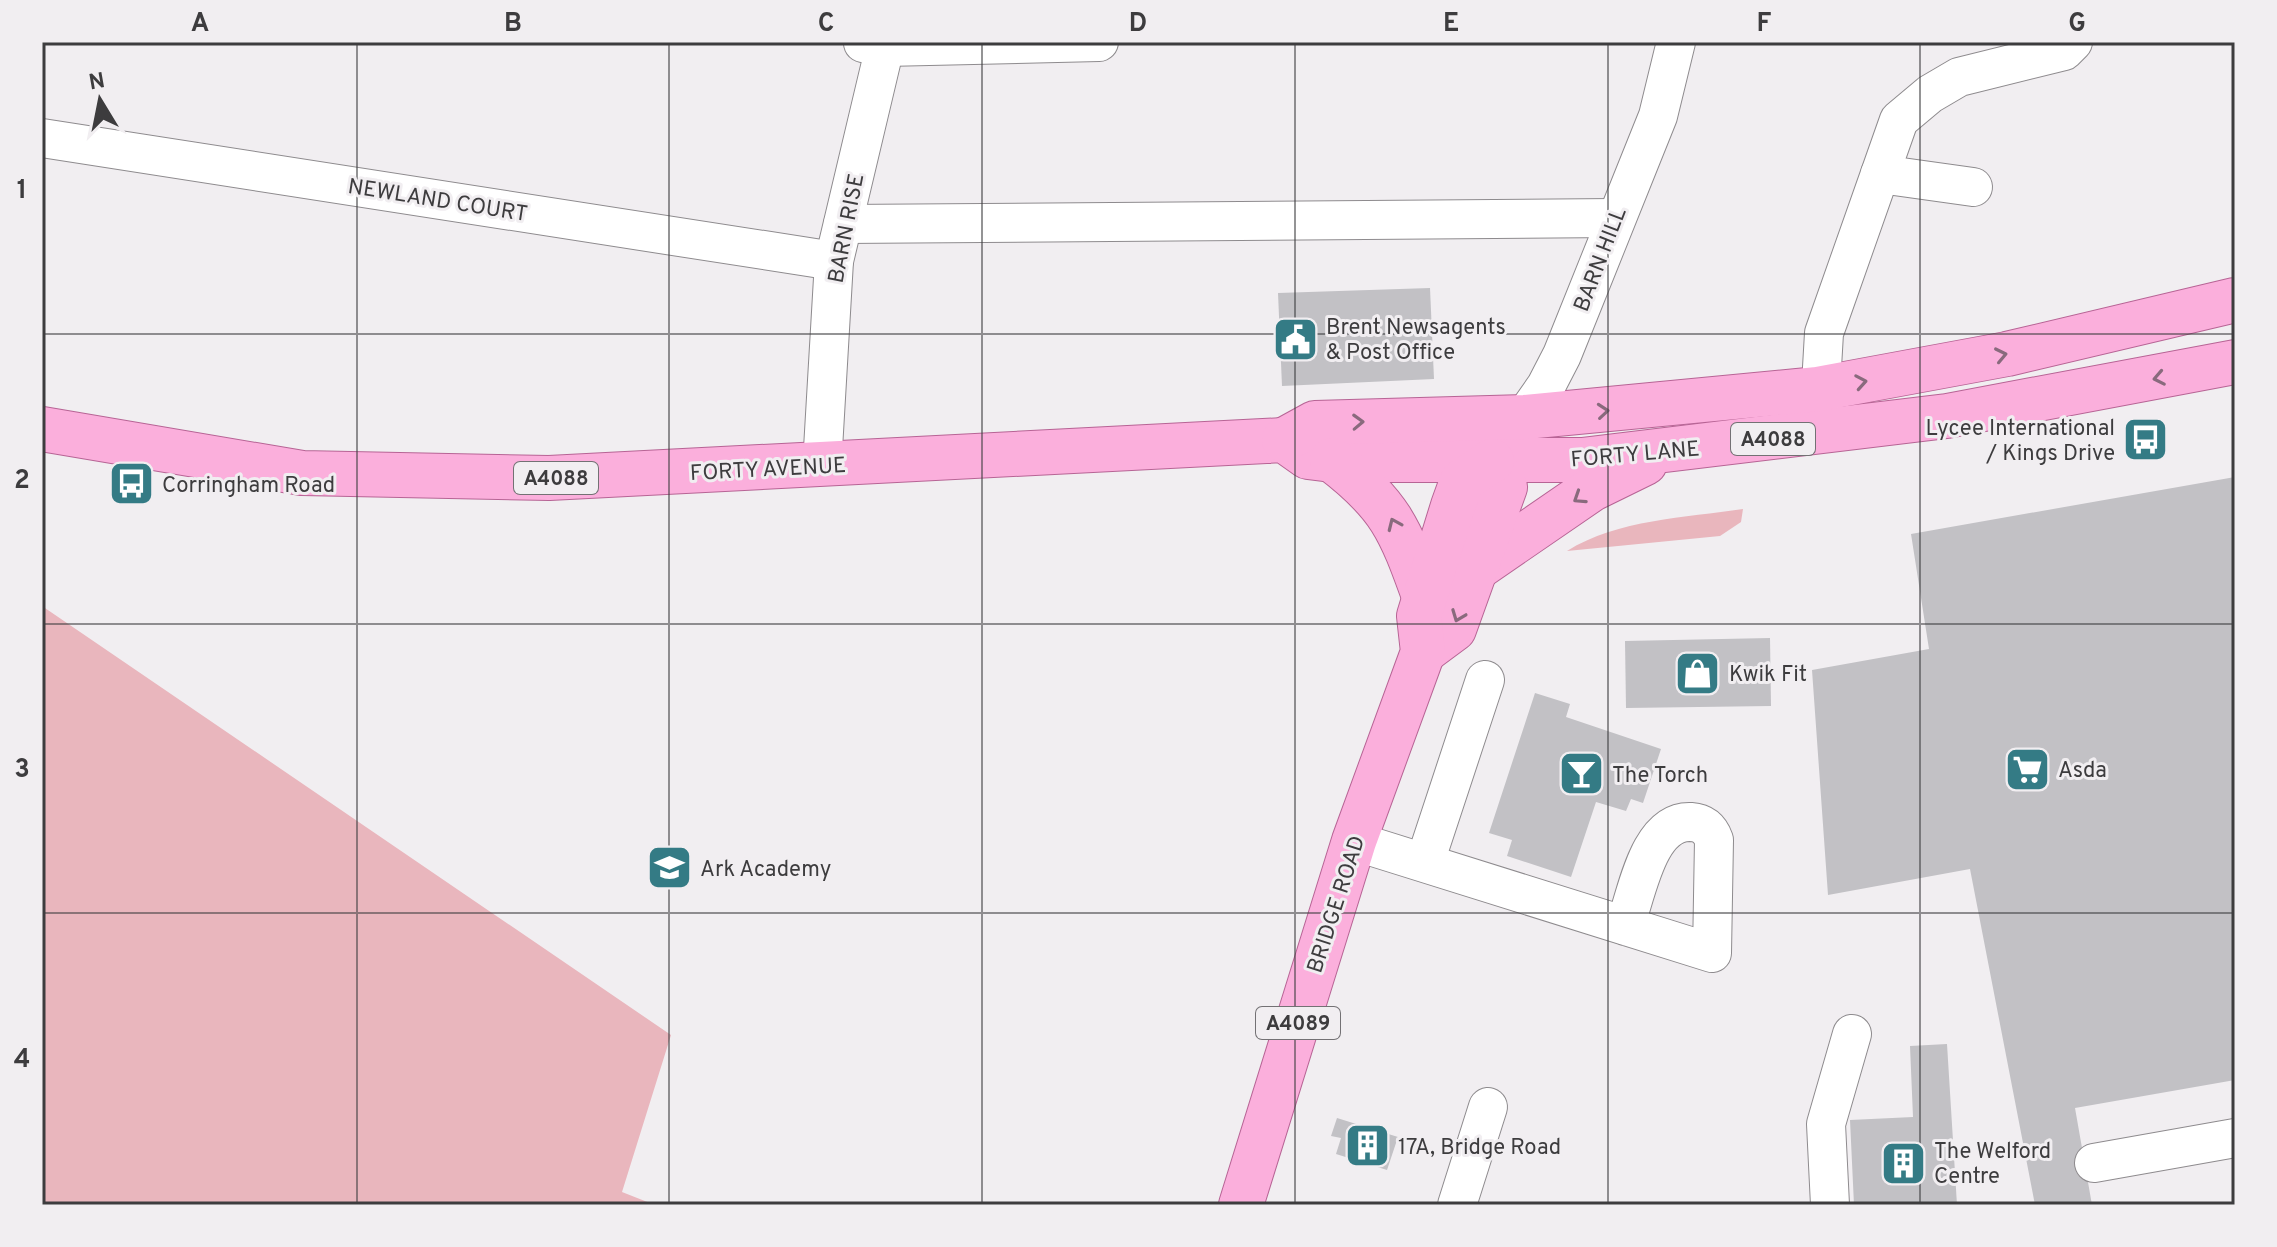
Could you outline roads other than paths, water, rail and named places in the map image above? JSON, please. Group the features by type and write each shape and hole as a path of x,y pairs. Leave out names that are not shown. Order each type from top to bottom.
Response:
{"main road":[{"path":"1284,440 1315,423 1525,417 1818,389 2007,354 2235,300"},
{"name":"FORTY LANE","path":"1492,461 1582,460 1873,427 2029,403 2235,362"},
{"name":"FORTY AVENUE","path":"42,429 302,473 549,478 1284,440"},
{"name":"A4088","path":"1284,440 1308,457 1332,460 1492,461"},
{"path":"1477,568 1592,489 1673,449"},
{"path":"1332,460 1377,496 1388,510 1424,596"},
{"path":"1423,652 1454,629 1477,568 1505,487 1492,461"},
{"name":"BRIDGE ROAD","path":"1241,1205 1354,841 1423,652 1419,616 1462,481 1492,461"}],"street":[{"path":"877,44 1099,42"},
{"name":"BARN HILL","path":"1492,461 1525,417 1562,355 1658,116 1676,42"},
{"path":"1819,434 1818,389 1824,333 1899,120 1930,94 1959,77 2064,51 2073,42"},
{"name":"BARN RISE","path":"822,466 834,261 877,44"},
{"name":"NEWLAND COURT","path":"42,138 834,261"},
{"path":"1880,174 1973,187"},
{"path":"843,224 1615,218"},
{"path":"1425,862 1485,680"},
{"path":"1354,841 1625,926"},
{"path":"1830,1205 1826,1124 1852,1034"},
{"path":"1457,1205 1488,1107"},
{"path":"2094,1163 2235,1138"}],"place":[{"name":"Brent Newsagents & Post Office","path":"1295,339"},
{"name":"Lycee International / Kings Drive","path":"2146,440"},
{"name":"Corringham Road","path":"131,484"},
{"name":"Kwik Fit","path":"1698,673"},
{"name":"Asda","path":"2027,769"},
{"name":"The Torch","path":"1581,774"},
{"name":"Ark Academy","path":"669,868"},
{"name":"17A, Bridge Road","path":"1367,1146"},
{"name":"The Welford Centre","path":"1903,1163"}]}
